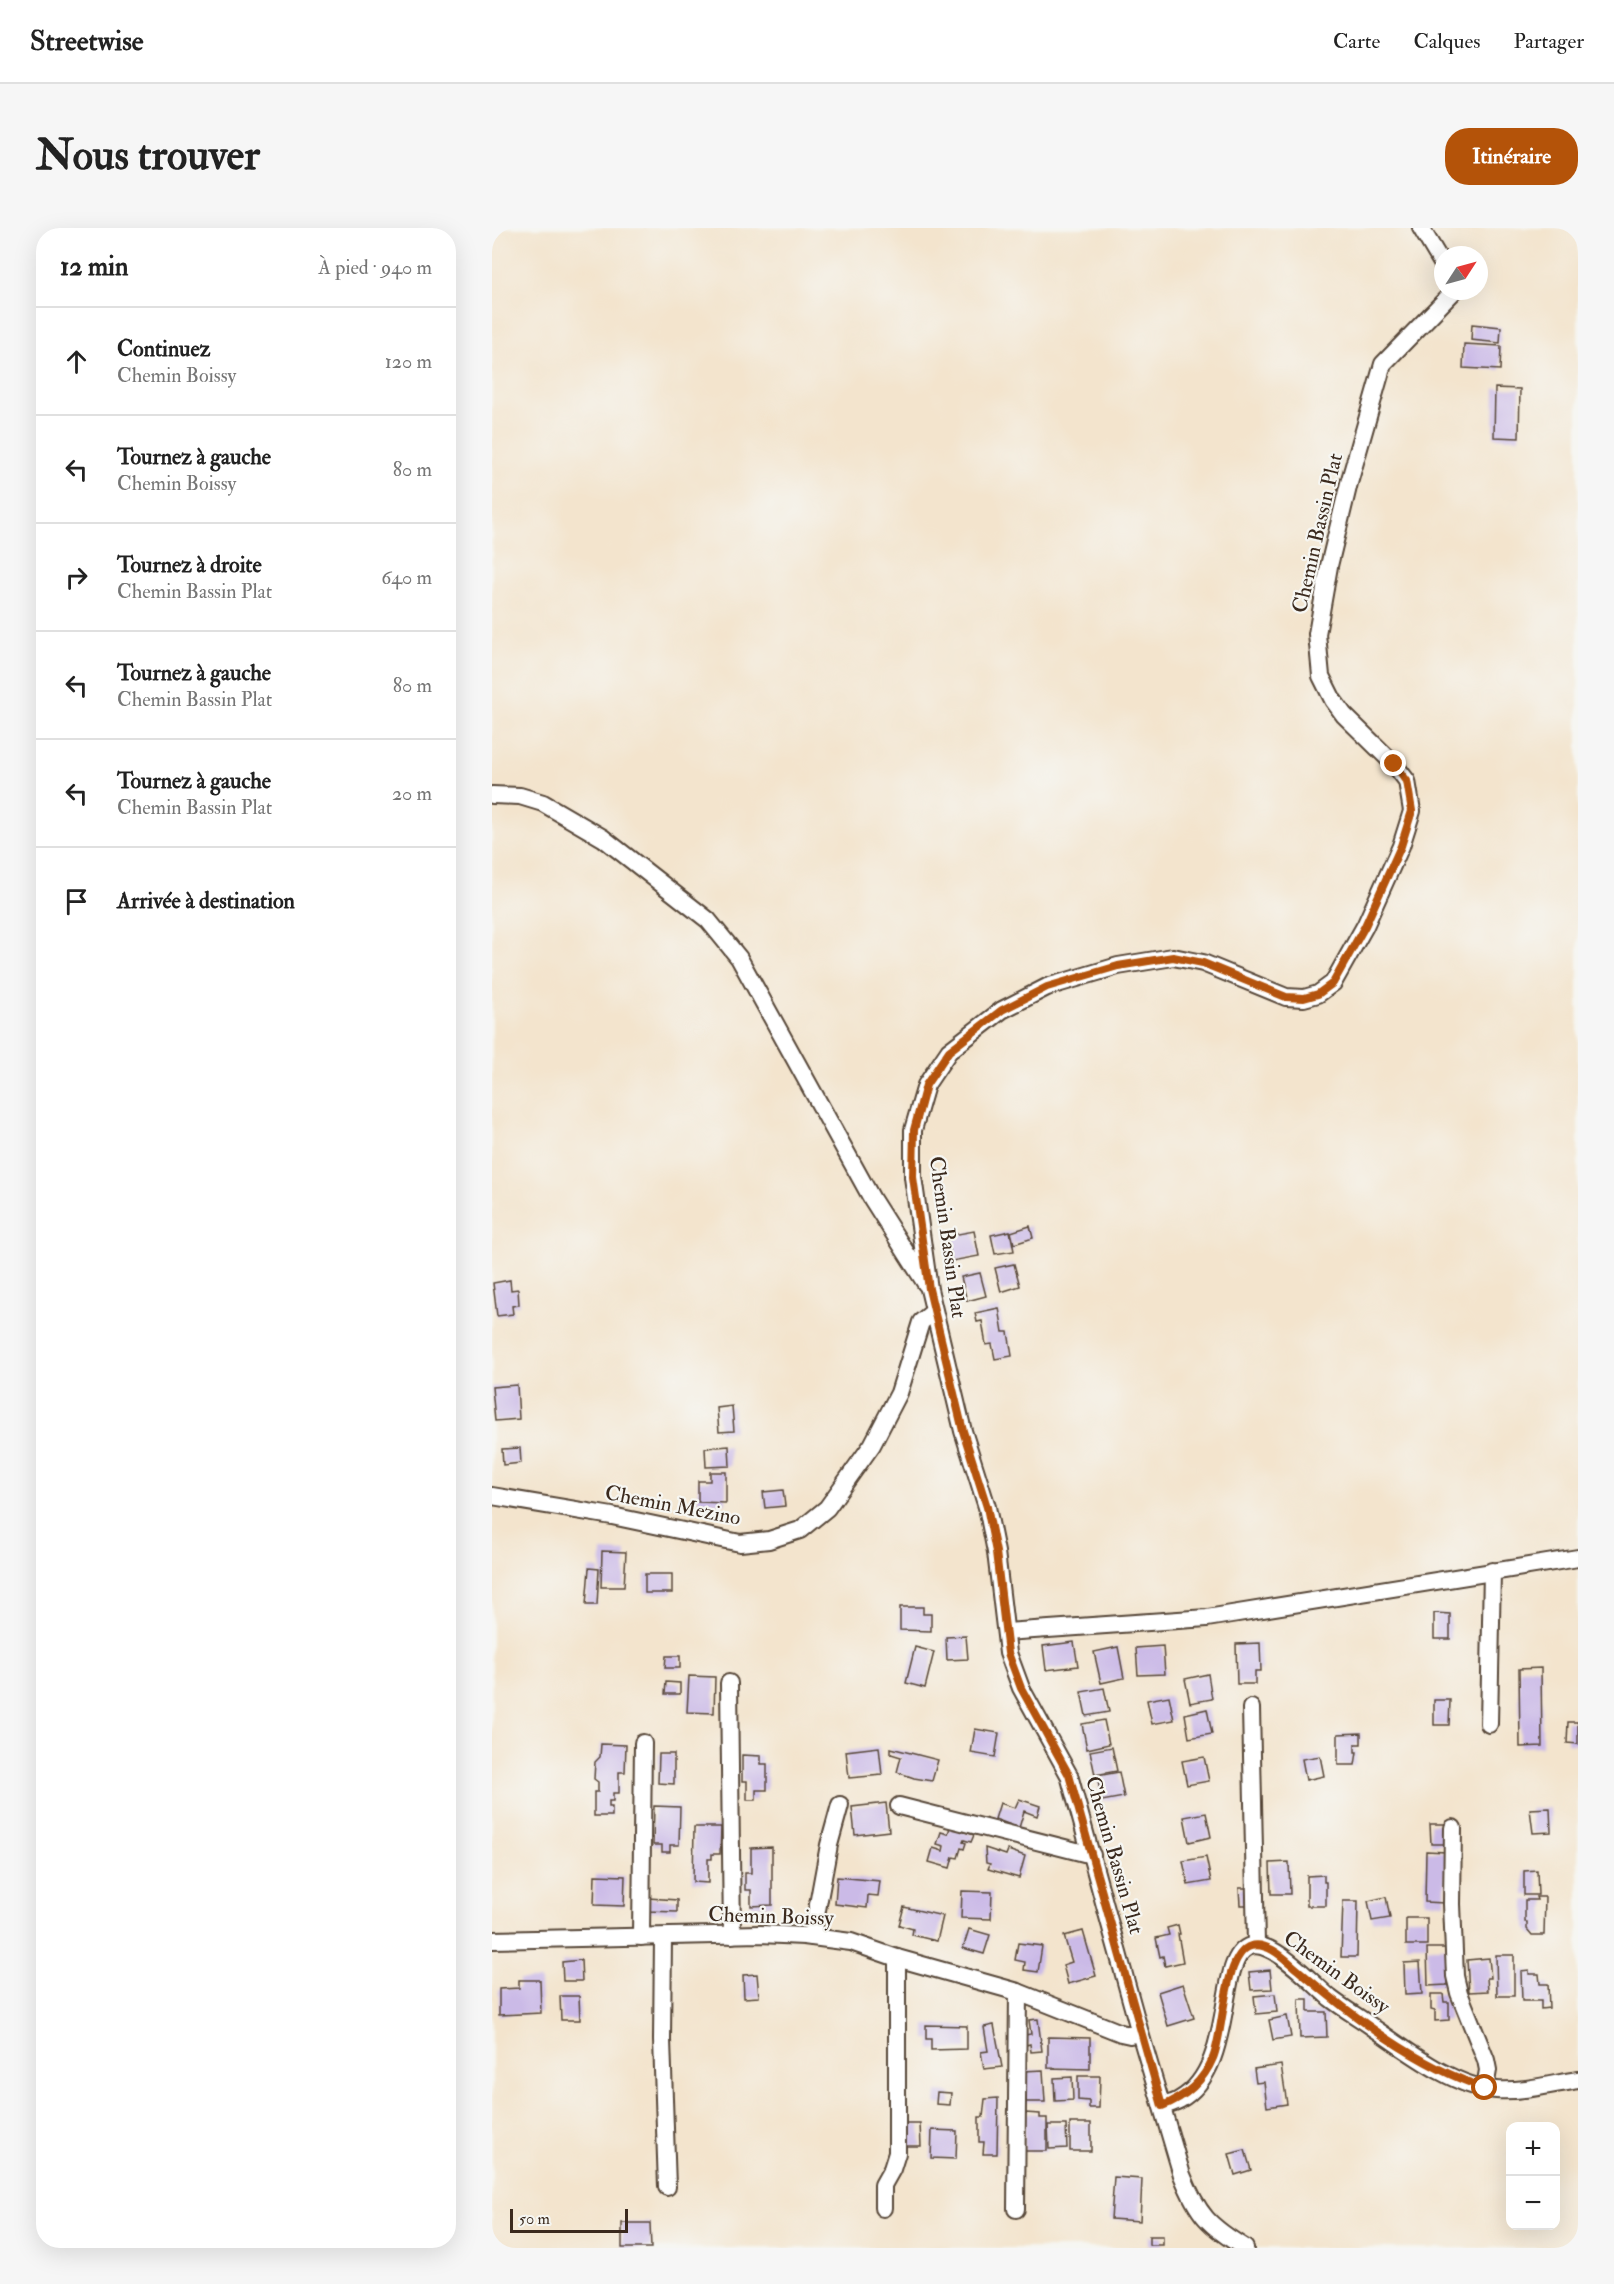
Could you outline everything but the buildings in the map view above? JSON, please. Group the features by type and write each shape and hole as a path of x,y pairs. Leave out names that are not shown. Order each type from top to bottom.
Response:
{"street":[{"path":"1421,228 1434,250"},
{"name":"Chemin Bassin Plat","path":"1245,2248 1209,2223 1195,2204 1182,2175 1140,2033 1069,1775 1021,1688 1008,1653 996,1552 987,1507 963,1431 933,1312 913,1177 914,1130 926,1085 949,1051 1002,1010 1047,987 1118,966 1173,957 1203,963 1286,997 1304,998 1318,994 1333,983 1365,926 1401,846 1412,811 1407,781 1394,764 1344,715 1333,700 1321,676 1317,634 1331,556 1383,364 1445,300"},
{"path":"492,795 520,796 543,803 603,838 708,920 740,958 872,1199 929,1289"},
{"name":"Chemin Mezino","path":"492,1496 612,1516 740,1543 769,1540 800,1530 827,1508 872,1445 899,1393 921,1322 933,1312"},
{"path":"1006,1632 1207,1618 1578,1558"},
{"path":"1489,1724 1492,1571"},
{"path":"729,1683 732,1935"},
{"path":"1251,1708 1256,1944"},
{"path":"641,1937 643,1743"},
{"path":"812,1937 829,1845 840,1805"},
{"path":"899,1806 1092,1855"},
{"path":"1453,1828 1452,1904 1455,1976 1459,1993 1486,2060 1488,2070 1485,2088"},
{"name":"Chemin Boissy","path":"492,1940 732,1935 812,1937 851,1942 897,1958 1018,1992 1121,2033 1130,2035 1140,2033"},
{"path":"663,1936 662,2040 667,2187"},
{"name":"Chemin Boissy","path":"1162,2106 1180,2100 1208,2069 1220,2039 1231,1973 1242,1951 1256,1944 1271,1949 1331,1999 1445,2073 1485,2088 1512,2090 1578,2080"},
{"path":"883,2208 883,2185 892,2169 897,2153 897,1958"},
{"path":"1016,2209 1018,1992"}],"route":[{"path":"1394,764 1407,781 1412,811 1401,846 1365,926 1333,983 1318,994 1304,998 1286,997 1203,963 1173,957 1084,974 1047,987 1002,1010 949,1051 926,1085 914,1130 913,1177 933,1312 963,1431 987,1507 996,1552 1008,1653 1021,1688 1069,1775 1162,2106 1180,2100 1208,2069 1220,2039 1235,1961 1242,1951 1256,1944 1271,1949 1287,1960 1331,1999 1399,2045 1445,2073 1485,2088"}]}
